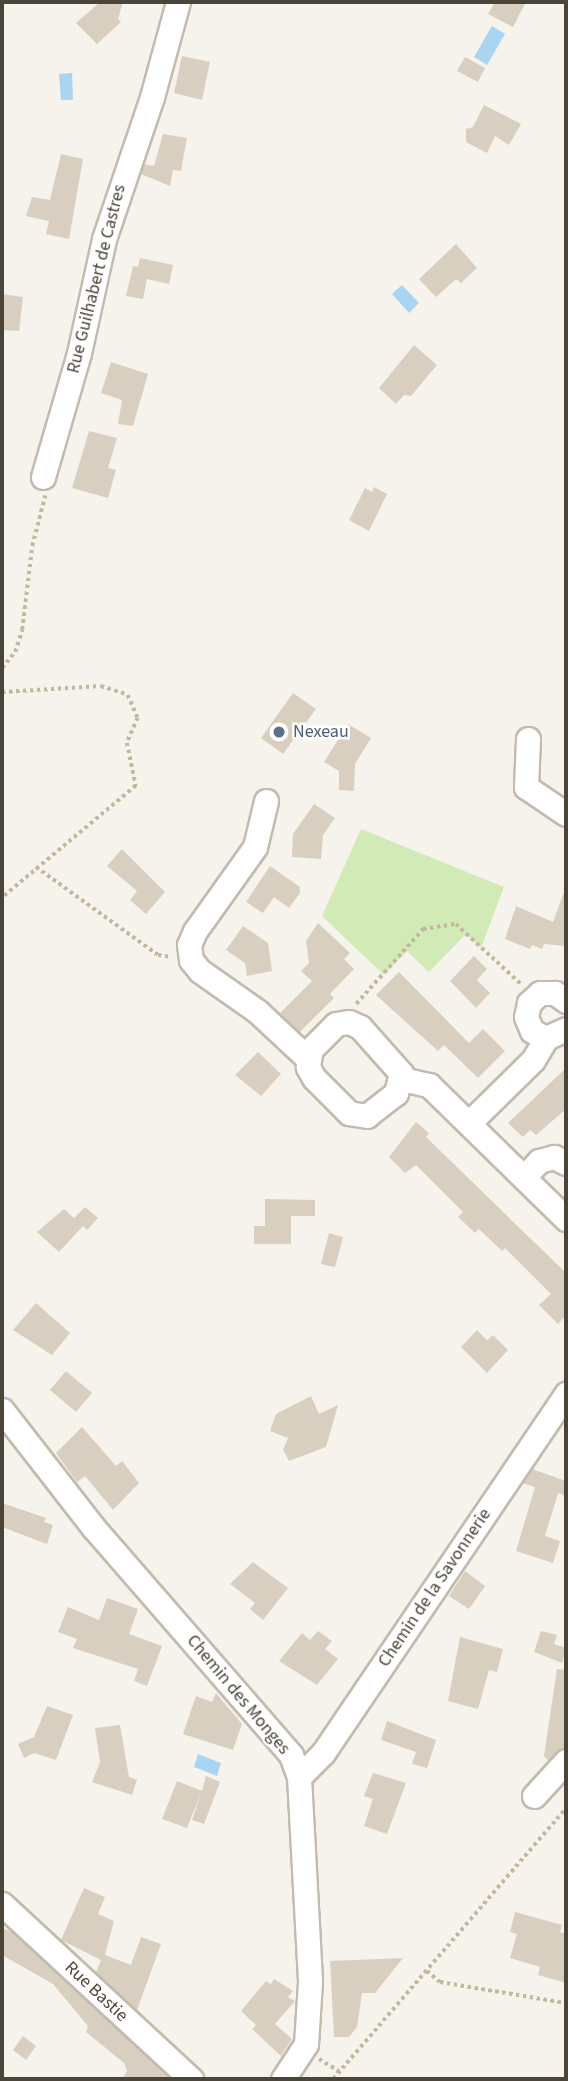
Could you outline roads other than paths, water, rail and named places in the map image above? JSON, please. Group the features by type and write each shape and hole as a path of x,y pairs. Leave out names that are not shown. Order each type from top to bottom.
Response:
{"street":[{"name":"Rue Guilhabert de Castres","path":"43,477 76,366 104,239 152,97 178,2"},
{"path":"528,739 526,787 566,814"},
{"path":"266,801 255,847 195,931 189,945 191,960 200,971 257,1011 307,1058 314,1079 356,1115 375,1114 396,1093 402,1079 398,1065 360,1027 349,1022 336,1024 325,1033 307,1058"},
{"path":"470,1122 533,1060 556,1033 528,1025 526,1010 534,997 548,992 566,1001"},
{"path":"402,1079 429,1084 564,1211"},
{"path":"525,1176 539,1161 554,1157 566,1163"},
{"name":"Chemin de la Savonnerie","path":"299,1777 323,1753 566,1394"},
{"name":"Chemin des Monges","path":"2,1410 93,1527 291,1755 299,1777 310,1982 306,2044 283,2079"},
{"path":"534,1796 566,1761"},
{"name":"Rue Bastie","path":"2,1904 191,2079"}],"water":[{"path":"492,26 505,34 487,65 474,57"},
{"path":"72,73 73,100 61,100 59,74"},
{"path":"402,285 419,303 409,313 392,294"},
{"path":"198,1754 221,1763 217,1776 194,1767"}],"place":[{"name":"Nexeau","path":"279,732"}]}
